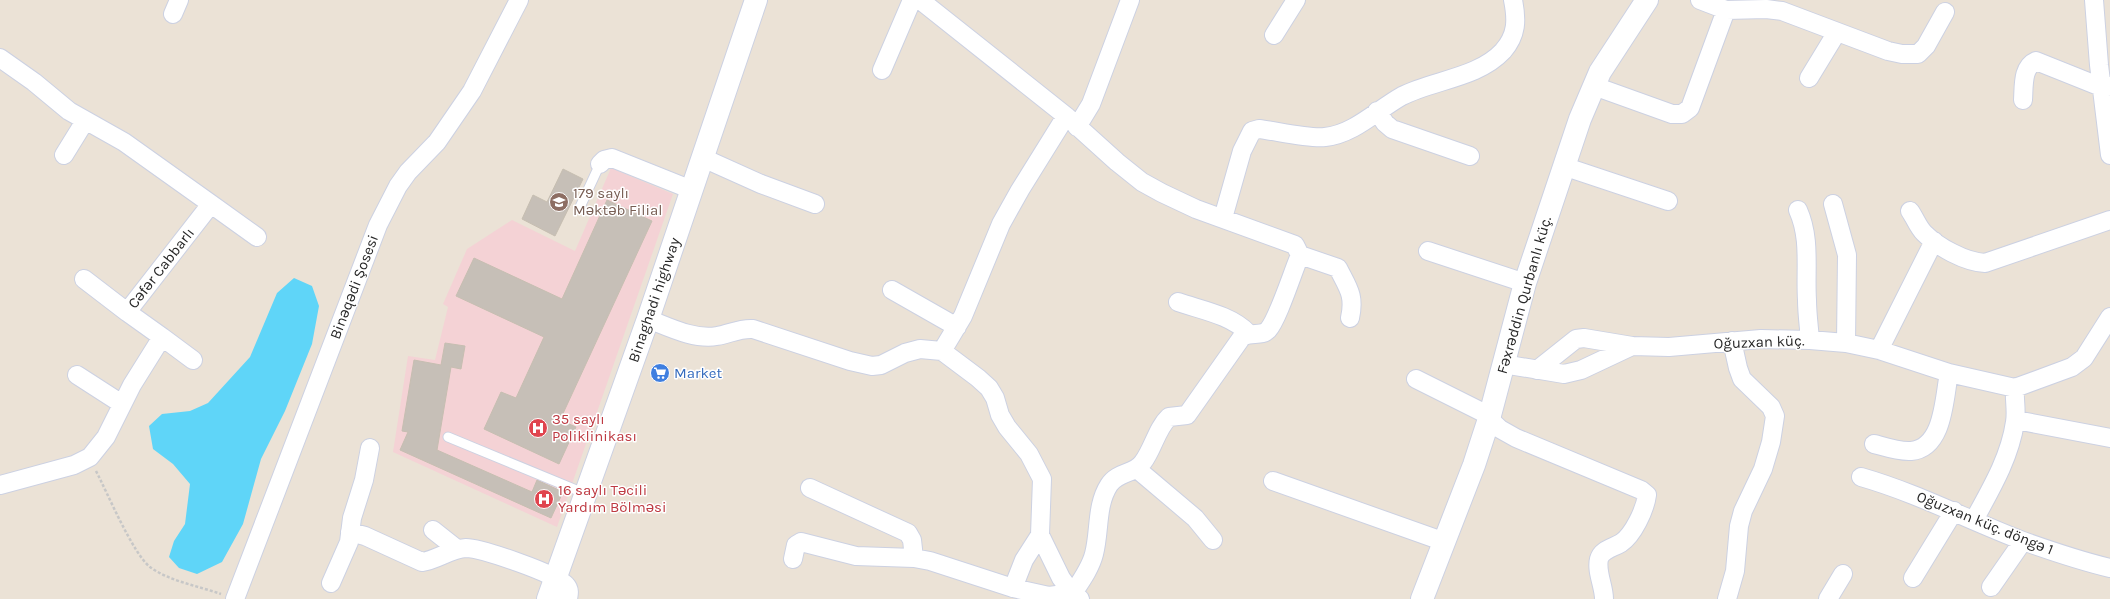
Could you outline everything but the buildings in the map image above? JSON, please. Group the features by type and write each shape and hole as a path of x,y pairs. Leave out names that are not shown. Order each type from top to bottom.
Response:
{"street":[{"name":"Binəqədi Şosesi","path":"235,599 378,225 398,186 408,172 437,142 472,91 519,0"},
{"name":"Binaghadi highway","path":"548,599 587,495 756,0"},
{"path":"882,70 912,0"},
{"path":"920,0 1072,121 1142,182 1162,194 1196,209 1295,246 1300,254 1338,268 1352,295 1353,304 1350,318"},
{"path":"942,351 970,301 1002,224 1020,190 1072,121 1091,104 1130,0"},
{"path":"1274,35 1296,0"},
{"path":"1223,218 1242,150 1252,131 1259,129 1324,138 1348,130 1377,111 1424,86 1474,70 1496,57 1512,37 1516,26 1513,0"},
{"name":"Fəxrəddin Qurbanlı küç.","path":"1423,599 1474,465 1489,419 1525,283 1563,166 1594,86 1615,48 1647,0"},
{"path":"1700,0 1726,10 1768,5 1888,51 1902,54 1918,54 1926,46 1945,12"},
{"path":"2094,0 2106,87 2110,155"},
{"path":"1594,86 1672,114 1682,114 1690,108 1726,10"},
{"path":"1809,78 1837,32"},
{"path":"0,58 34,82 68,111 124,142 257,237"},
{"path":"2023,100 2026,71 2031,63 2036,61 2106,87"},
{"path":"1377,111 1385,123 1392,128 1470,156"},
{"path":"64,155 85,121"},
{"path":"600,164 604,160 612,158 692,190"},
{"path":"703,158 761,184 815,204"},
{"path":"1563,166 1668,201"},
{"name":"Cəfər Cabbarlı","path":"193,360 127,312 211,204"},
{"path":"1834,204 1847,255 1846,343"},
{"path":"1798,210 1804,224 1807,239 1807,300 1810,340"},
{"path":"1910,211 1923,232 1934,241 1959,256 1976,262 1985,263 2110,220"},
{"path":"1879,350 1934,241"},
{"path":"1428,251 1525,283"},
{"path":"1074,597 1094,554 1101,504 1108,486 1120,474 1137,469 1144,462 1166,420 1173,415 1187,415 1236,344 1248,334 1262,334 1268,330 1279,307 1300,254"},
{"path":"84,279 127,312"},
{"path":"892,290 956,327"},
{"path":"1178,302 1229,319 1239,324 1248,334"},
{"path":"1974,520 1998,474 2010,443 2016,420 2014,398 2016,388 2072,367 2084,358 2110,317"},
{"path":"648,319 686,333 704,337 716,336 744,328 753,329 843,359 872,366 881,365 905,353 920,349 942,351 989,388 1007,427 1029,454 1042,479 1040,535 1061,578 1074,597"},
{"path":"0,485 74,465 90,457 106,437 132,385 162,337"},
{"path":"1537,370 1576,339 1584,338 1632,346"},
{"name":"Oğuzxan küç.","path":"1503,364 1564,374 1582,370 1632,346 1669,347 1761,339 1810,340 1846,343 1879,350 1949,373 2016,388"},
{"path":"1727,599 1734,571 1739,526 1743,511 1763,469 1771,442 1775,416 1771,406 1742,379 1732,341"},
{"path":"1874,444 1909,451 1921,449 1932,440 1938,431 1949,373"},
{"path":"77,375 122,404"},
{"path":"1416,379 1472,406 1500,429 1516,438 1641,490 1647,495 1646,503 1629,534 1621,543 1604,551 1600,560 1599,571 1604,599"},
{"path":"2016,420 2110,438"},
{"path":"331,583 349,542 352,518 364,480 370,448"},
{"path":"1137,469 1195,518 1213,540"},
{"name":"Oğuzxan küç. döngə 1","path":"1861,477 1886,484 2023,541 2110,568"},
{"path":"1273,481 1445,542"},
{"path":"810,488 908,534 912,540 914,558"},
{"path":"1913,578 1954,511"},
{"path":"433,530 457,549"},
{"path":"350,532 365,536 422,562 430,561 457,549 476,549 488,552 557,578 567,585 570,593 568,599"},
{"path":"1013,588 1024,560 1040,535"},
{"path":"1991,587 2023,541"},
{"path":"793,559 796,545 801,542 856,556 914,558 930,561 1013,588 1049,596 1074,597"},
{"path":"1828,599 1843,574"}],"lane":[{"path":"580,207 600,164"},
{"path":"448,437 587,495"}],"path":[{"path":"90,457 137,552 149,566 166,576 235,599"}],"shaded area":[{"path":"611,168 673,194 557,527 393,452 408,356 435,360 448,307 443,304 467,249 512,220 575,251"}],"water":[{"path":"294,278 312,286 319,306 312,344 285,411 261,459 243,524 222,562 197,574 179,568 169,557 174,541 185,524 190,484 173,464 153,449 149,426 162,414 190,411 208,403 250,357 277,293"}],"place":[{"name":"179 saylı Məktəb Filial","path":"559,202"},
{"name":"Market","path":"660,373"},
{"name":"35 saylı Poliklinikası","path":"538,428"},
{"name":"16 saylı Təcili Yardım Bölməsi","path":"544,499"}]}
